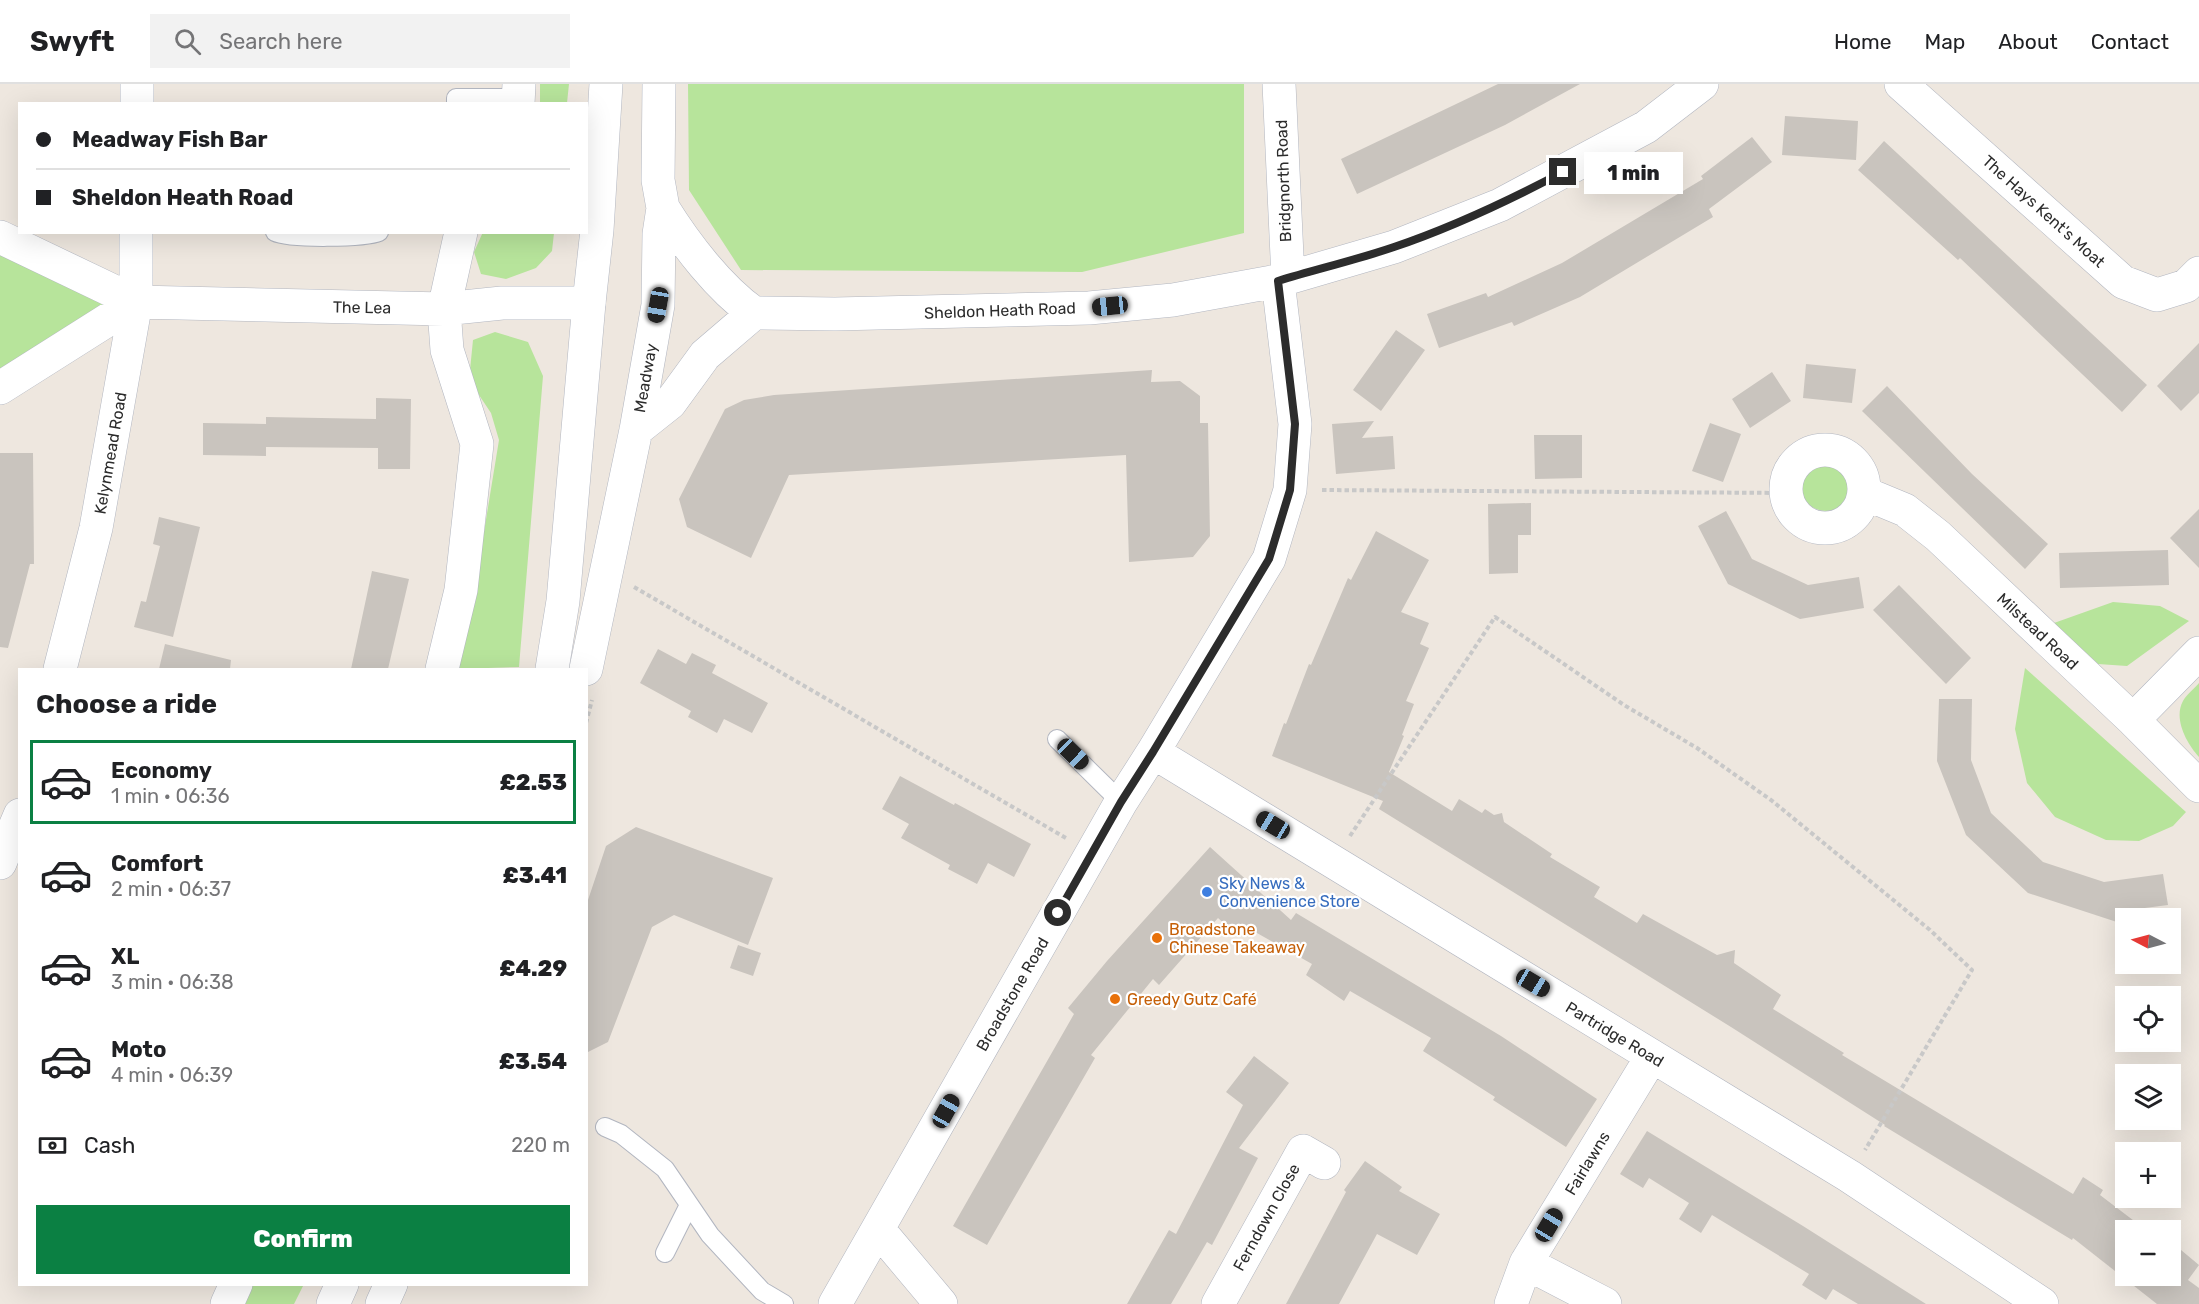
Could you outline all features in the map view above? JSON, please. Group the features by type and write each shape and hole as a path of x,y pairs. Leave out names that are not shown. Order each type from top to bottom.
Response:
{"street":[{"path":"137,84 137,102"},
{"path":"552,668 563,602 597,230 606,84"},
{"name":"Meadway","path":"586,668 636,430 658,305 658,234 663,208 658,180 659,84"},
{"name":"Bridgnorth Road","path":"1279,84 1283,279"},
{"name":"Sheldon Heath Road","path":"754,313 859,314 1089,308 1173,300 1283,279 1394,247 1500,205 1646,127 1702,84"},
{"name":"The Hays Kent's Moat","path":"1901,84 2123,282 2157,295 2186,286 2199,273"},
{"path":"636,430 670,403 705,355 754,313 732,297 680,234 663,208"},
{"name":"Kelynmead Road","path":"60,668 96,528 136,302 136,234"},
{"path":"442,668 461,590 477,444 447,350 444,309 461,234"},
{"name":"The Lea","path":"0,237 136,302 444,309 501,303 589,303"},
{"name":"Broadstone Road","path":"835,1304 1121,802 1269,559 1290,490 1295,424 1283,279"},
{"path":"0,388 136,302"},
{"path":"1819,450 1831,450 1852,460 1860,469 1864,493 1855,513 1847,521 1825,528 1803,521 1789,504 1786,481 1798,460 1819,450"},
{"name":"Milstead Road","path":"1864,493 1905,510 1938,536 2133,720 2199,786"},
{"path":"2133,720 2199,653"},
{"name":"Partridge Road","path":"1153,752 1849,1176 2042,1304"},
{"path":"0,797 18,799"},
{"path":"0,863 18,820"},
{"name":"Fairlawns","path":"1511,1304 1526,1263 1652,1056"},
{"name":"Ferndown Close","path":"1218,1304 1303,1151 1324,1163"},
{"path":"878,1228 940,1304"},
{"path":"1526,1263 1605,1304"},
{"path":"227,1304 235,1286"},
{"path":"333,1304 341,1286"},
{"path":"382,1304 390,1286"}],"lane":[{"path":"456,102 456,98 518,95"},
{"path":"287,234 335,236 357,234"},
{"path":"1057,739 1121,802"},
{"path":"605,1127 621,1134 665,1169 710,1235 762,1291 784,1304"},
{"path":"664,1253 689,1205"}],"path":[{"path":"1290,490 1786,493"},
{"path":"605,570 1092,853"},
{"path":"1333,862 1495,617 1624,705 1697,748 1771,800 1912,916 1972,970 1849,1176"}],"green space":[{"path":"540,84 569,84 567,102 540,102"},
{"path":"688,84 1244,84 1244,233 1082,272 741,270 689,190"},
{"path":"482,234 554,234 552,251 536,268 506,279 481,274 474,252"},
{"path":"0,250 93,285 102,305 0,372"},
{"path":"495,332 528,342 543,376 519,667 458,668 474,593 499,440 491,413 477,392 470,370 473,340"},
{"path":"1826,459 1836,461 1844,467 1850,475 1852,485 1850,495 1844,503 1836,509 1826,511 1816,509 1808,503 1802,495 1800,485 1802,475 1808,467 1816,461"},
{"path":"2113,602 2160,606 2189,621 2127,666 2098,664 2054,623"},
{"path":"2025,668 2186,812 2173,826 2139,841 2106,840 2055,817 2027,783 2015,729"},
{"path":"2199,683 2199,757 2183,731 2180,708 2188,694"},
{"path":"251,1286 303,1286 294,1304 244,1304"}],"building":[{"path":"1498,84 1580,84 1505,125 1357,194 1341,159"},
{"path":"1785,116 1858,121 1856,160 1782,155"},
{"path":"1752,137 1772,162 1709,209 1713,217 1580,297 1514,326 1512,322 1439,348 1427,314 1486,293 1488,297 1562,263 1703,179 1701,176"},
{"path":"1884,141 2147,385 2122,412 1960,258 1958,260 1858,170"},
{"path":"1396,330 1425,350 1381,411 1353,390"},
{"path":"2199,343 2199,393 2181,411 2157,386"},
{"path":"1806,364 1856,369 1852,403 1803,398"},
{"path":"1152,370 1151,382 1180,381 1200,396 1200,423 1208,423 1210,536 1193,557 1129,562 1126,455 789,475 751,558 687,527 679,499 725,409 744,400 774,395"},
{"path":"1772,372 1791,401 1750,428 1732,399"},
{"path":"1887,386 1972,474 2048,544 2025,569 1862,411"},
{"path":"376,398 411,399 410,469 378,469 378,448 266,447 266,456 203,455 203,423 266,424 266,417 376,419"},
{"path":"1374,421 1362,438 1393,436 1395,469 1336,474 1332,424"},
{"path":"1710,423 1741,434 1723,482 1692,471"},
{"path":"1534,435 1582,435 1582,478 1535,479"},
{"path":"0,453 33,453 34,564 30,564 8,648 0,647"},
{"path":"1531,503 1531,535 1518,535 1518,573 1489,574 1488,504"},
{"path":"2199,509 2199,568 2170,538"},
{"path":"1726,511 1752,559 1808,585 1859,577 1864,608 1800,619 1728,584 1698,526"},
{"path":"159,517 200,527 173,637 134,627 141,601 146,602 160,546 153,544"},
{"path":"1376,531 1429,560 1401,612 1429,623 1420,644 1429,648 1406,701 1414,704 1389,772 1452,811 1459,799 1482,813 1485,809 1494,815 1502,813 1504,822 1552,854 1550,857 1600,887 1594,897 1637,923 1643,914 1717,955 1735,950 1734,963 1781,995 1773,1009 1844,1053 1842,1055 2073,1194 2083,1177 2103,1190 2100,1195 2133,1220 2115,1220 2115,1271 2073,1238 2072,1240 1884,1126 1731,1027 1379,809 1383,801 1272,756 1309,664 1311,665 1348,578 1351,580"},
{"path":"2168,550 2169,585 2060,588 2059,553"},
{"path":"372,571 409,579 388,668 351,668"},
{"path":"1899,585 1971,658 1946,684 1873,610"},
{"path":"165,644 231,660 230,668 159,668"},
{"path":"658,649 686,664 692,653 716,665 712,673 768,703 752,733 724,719 717,733 688,717 691,711 640,683"},
{"path":"1939,699 1972,699 1971,760 1991,813 2043,862 2104,882 2163,874 2168,905 2115,908 2115,921 2028,893 1966,835 1937,761"},
{"path":"900,776 1031,844 1014,877 988,863 977,884 948,869 950,865 901,838 909,824 882,809"},
{"path":"636,827 773,878 748,945 674,915 652,927 608,1042 588,1052 588,900 606,846"},
{"path":"1210,847 1291,920 1296,913 1501,1036 1597,1099 1566,1147 1493,1100 1495,1097 1423,1051 1431,1038 1350,991 1344,1001 1306,975 1312,964 1241,924 1233,932 1218,918 1159,985 1153,979 1091,1055 1095,1058 987,1245 953,1226 1074,1014 1068,1008 1107,961"},
{"path":"738,945 761,953 753,976 730,968"},
{"path":"1254,1056 1289,1083 1239,1148 1258,1158 1212,1245 1207,1242 1171,1304 1127,1304 1169,1230 1176,1234 1243,1105 1226,1092"},
{"path":"1647,1131 1926,1304 1858,1304 1833,1289 1826,1300 1802,1285 1809,1274 1712,1215 1701,1233 1679,1219 1689,1203 1649,1178 1643,1188 1620,1174"},
{"path":"1365,1161 1402,1187 1399,1191 1440,1214 1417,1255 1377,1234 1339,1304 1286,1304 1346,1192 1344,1190"},
{"path":"2181,1250 2199,1265 2188,1280 2199,1288 2199,1304 2157,1304 2134,1286 2181,1286"}],"place":[{"name":"Sky News & Convenience Store","path":"1207,892"},
{"name":"Broadstone Chinese Takeaway","path":"1157,938"},
{"name":"Greedy Gutz Café","path":"1115,999"}],"route":[{"path":"1058,913 1121,802 1269,559 1290,490 1295,424 1278,281 1394,247 1448,227 1500,205 1563,172"}]}
